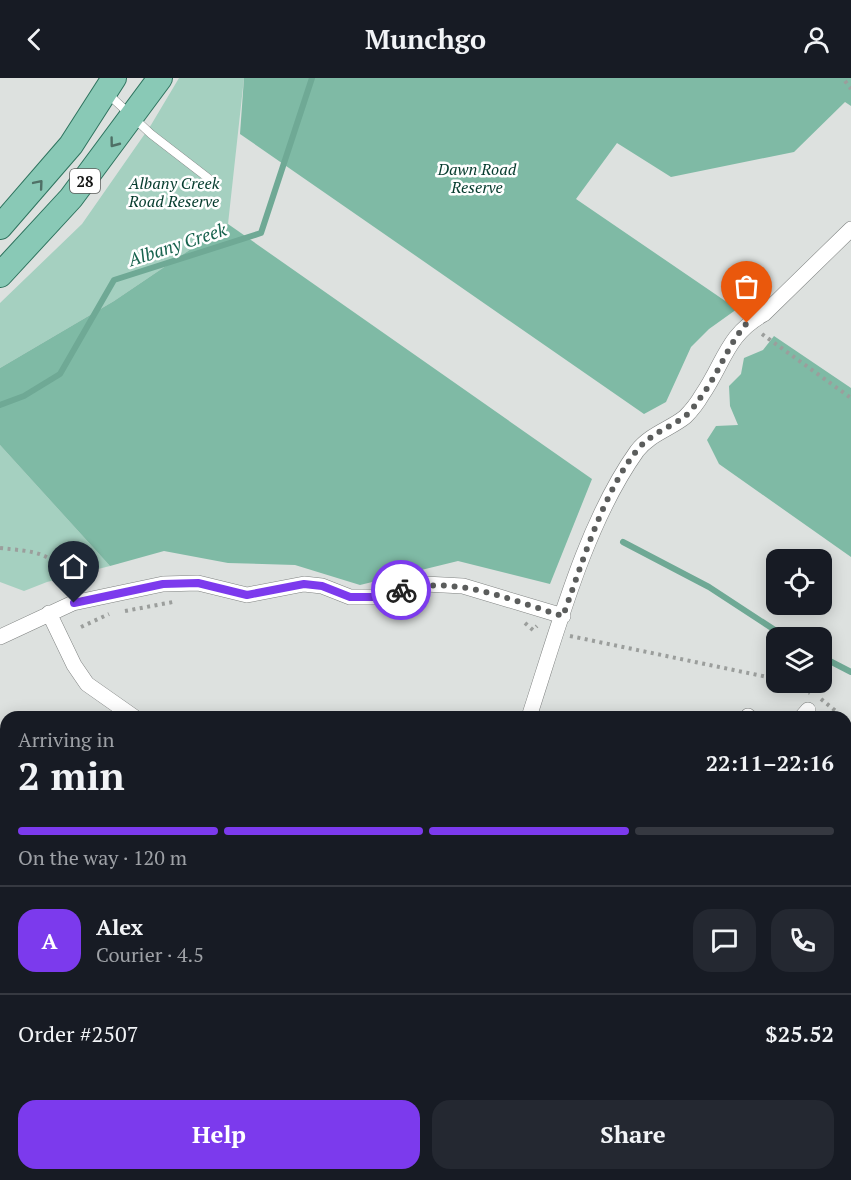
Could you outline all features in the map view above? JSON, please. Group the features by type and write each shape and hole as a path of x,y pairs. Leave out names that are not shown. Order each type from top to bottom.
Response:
{"main road":[{"name":"28","path":"0,275 71,198 134,117 160,78"},
{"name":"28","path":"0,227 71,145 110,85"}],"street":[{"path":"531,711 593,535 638,449 654,434 686,416 703,395 731,341 747,323 765,314 851,229"},
{"path":"0,637 74,603 163,584 198,583 247,595 304,584 322,586 350,597 374,597 425,584 464,586 563,616"},
{"path":"49,613 74,665 87,684 125,711"}],"lane":[{"path":"110,85 134,117 151,134 208,178"}],"path":[{"path":"845,81 851,89"},
{"path":"747,323 851,398"},
{"path":"0,548 32,551 54,559 67,582"},
{"path":"81,627 106,615"},
{"path":"557,633 766,677"},
{"path":"811,693 817,696"}],"green space":[{"name":"Albany Creek Road Reserve","path":"179,78 244,78 228,224 114,301 0,368 0,303 82,224 151,125"},
{"name":"Dawn Road Reserve","path":"244,78 851,78 851,106 845,102 794,152 671,177 617,143 576,199 737,309 709,329 691,347 666,402 644,414 240,134"},
{"path":"228,224 592,479 550,584 458,561 360,585 295,565 228,563 164,551 110,566 0,445 0,368 114,301"},
{"path":"774,336 851,388 851,557 719,464 707,440 716,426 738,425 730,406 729,386 741,374 744,358 763,350"},
{"path":"0,445 110,566 47,582 24,591 0,582"}],"waterway":[{"name":"Albany Creek","path":"0,405 24,396 60,374 114,280 261,233 312,78"},
{"path":"623,542 709,587 770,627"},
{"path":"832,662 851,672"}],"way so far":[{"path":"401,590 425,584 464,586 563,616 593,535 638,449 654,434 686,416 703,395 731,341 747,323"}],"route":[{"path":"74,603 163,584 198,583 247,595 304,584 322,586 350,597 374,597 401,590"}]}
